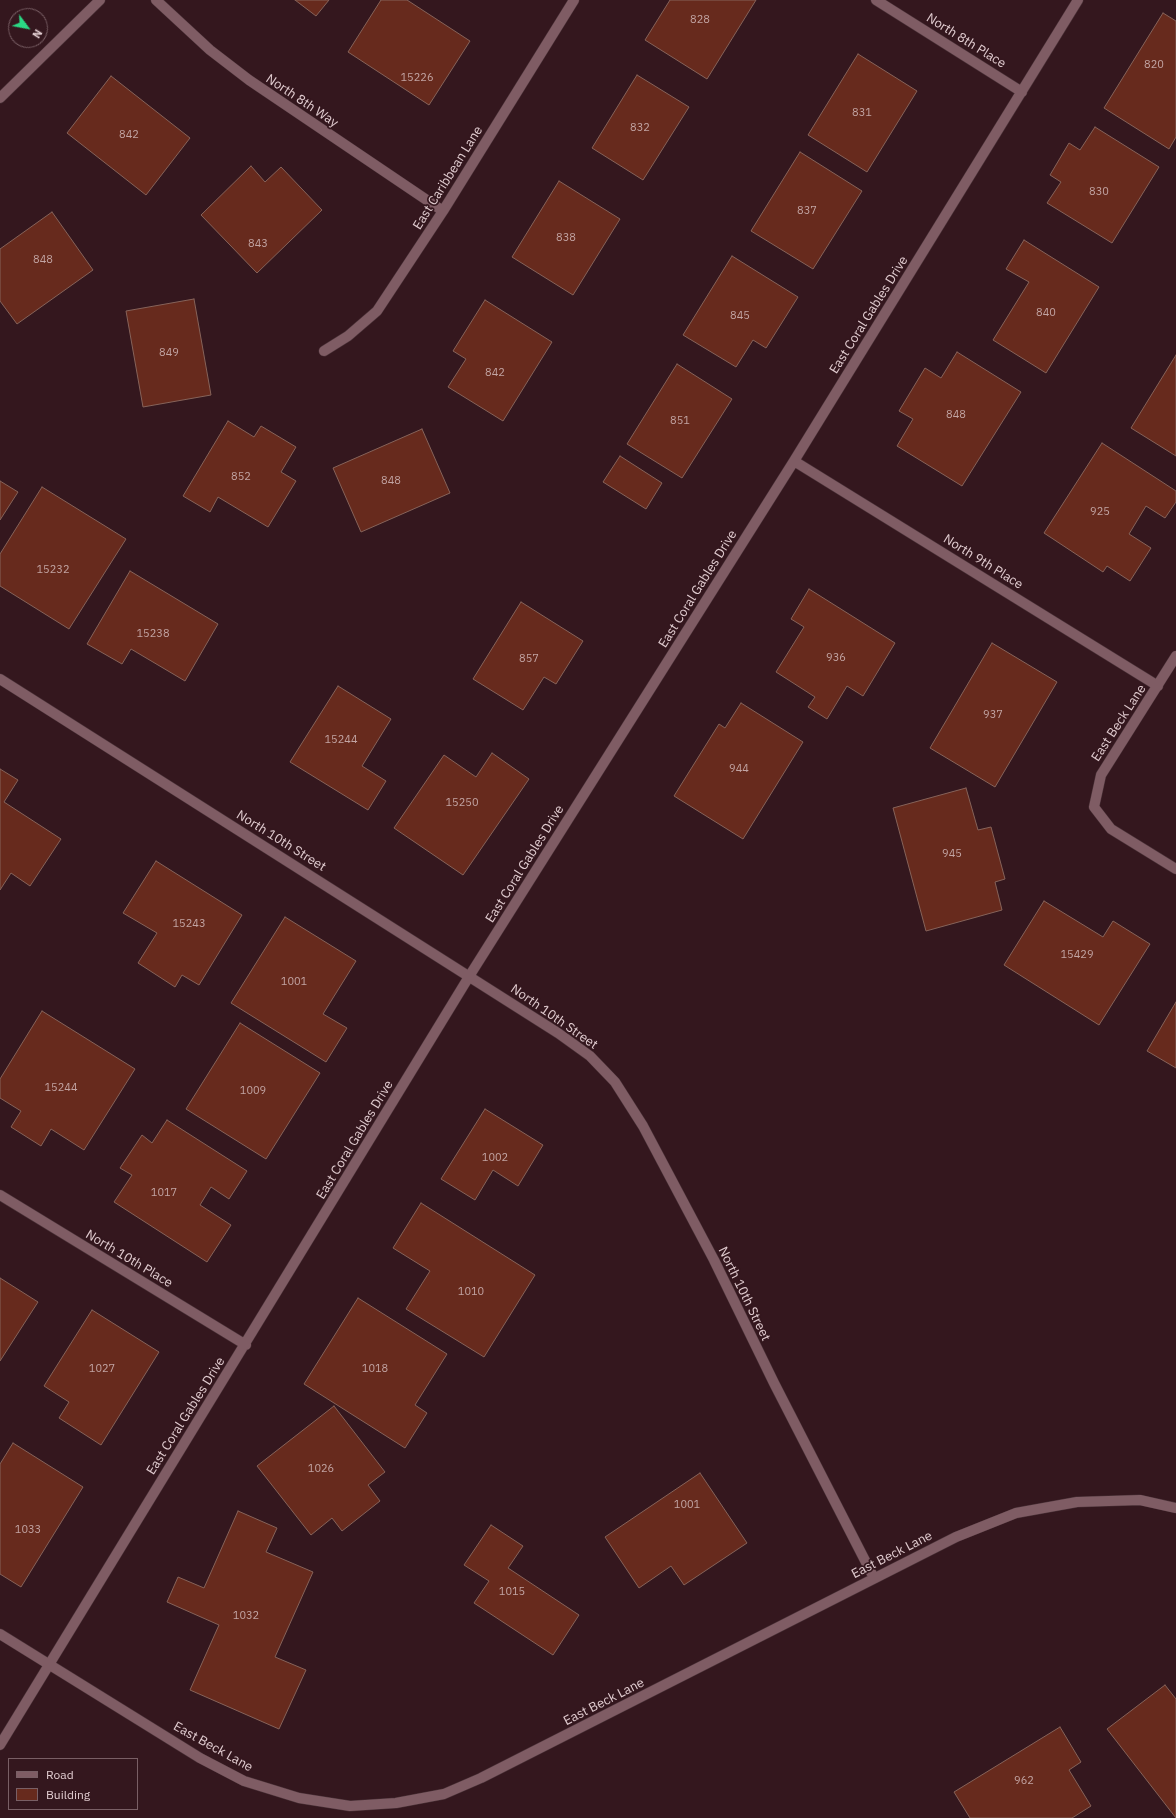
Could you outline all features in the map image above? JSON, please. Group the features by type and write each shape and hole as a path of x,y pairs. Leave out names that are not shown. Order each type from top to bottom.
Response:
{"street":[{"path":"0,98 100,0"},
{"name":"North 8th Way","path":"156,0 210,50 249,80 443,211"},
{"name":"East Caribbean Lane","path":"324,351 348,336 377,311 443,211 574,0"},
{"name":"North 8th Place","path":"876,0 1022,92"},
{"name":"East Coral Gables Drive","path":"0,1745 470,975 794,461 1078,0"},
{"name":"North 9th Place","path":"794,461 1158,686"},
{"name":"East Beck Lane","path":"1176,656 1101,775 1094,807 1111,829 1176,869"},
{"name":"North 10th Street","path":"0,679 470,975 558,1032 590,1056 615,1082 644,1126 714,1260 774,1383 874,1578"},
{"name":"North 10th Place","path":"0,1195 246,1344"},
{"name":"East Beck Lane","path":"0,1634 200,1758 244,1781 299,1798 350,1806 396,1803 444,1794 481,1778 874,1578 956,1538 1016,1513 1077,1502 1140,1500 1176,1508"}],"building":[{"path":"295,0 329,0 316,16"},
{"path":"381,0 407,0 470,41 429,105 348,52"},
{"path":"670,0 756,0 707,79 645,40"},
{"path":"1163,13 1176,21 1176,137 1169,149 1104,108"},
{"path":"858,54 917,91 867,172 808,135"},
{"path":"637,75 689,107 643,180 592,148"},
{"path":"111,76 190,138 146,195 67,133"},
{"path":"1095,127 1159,167 1112,243 1047,203 1061,182 1050,175 1069,143 1080,150"},
{"path":"800,152 862,191 813,269 751,231"},
{"path":"251,166 265,182 281,167 322,210 257,273 201,215"},
{"path":"559,181 620,219 573,295 512,257"},
{"path":"52,212 93,270 17,324 0,301 0,249"},
{"path":"1024,240 1099,287 1046,373 993,340 1029,282 1006,269"},
{"path":"732,256 798,297 766,348 753,340 736,367 683,335"},
{"path":"194,299 211,395 143,407 126,311"},
{"path":"485,300 552,342 503,421 448,387 466,359 453,351"},
{"path":"957,352 1021,392 962,486 897,446 913,419 899,411 925,368 941,378"},
{"path":"1176,355 1176,456 1131,428"},
{"path":"677,364 732,399 682,478 627,444"},
{"path":"228,421 254,437 261,426 296,447 281,472 296,481 268,527 218,497 210,512 183,496"},
{"path":"422,429 450,493 361,532 333,468"},
{"path":"1102,443 1176,491 1176,502 1165,518 1146,506 1129,534 1151,548 1130,581 1107,566 1103,572 1044,533"},
{"path":"620,456 662,483 646,509 603,482"},
{"path":"0,481 18,492 0,520"},
{"path":"42,487 126,539 69,629 0,586 0,554"},
{"path":"130,571 218,624 185,681 131,649 122,664 87,644"},
{"path":"809,589 895,643 863,696 847,686 827,719 808,707 815,697 776,672 804,627 791,619"},
{"path":"521,602 583,641 556,684 544,677 523,710 473,679"},
{"path":"992,643 1057,682 995,787 930,748"},
{"path":"338,686 391,719 362,766 386,781 368,810 290,762"},
{"path":"741,703 803,742 743,839 674,796 719,724 725,728"},
{"path":"492,753 529,779 463,875 394,828 444,755 476,777"},
{"path":"0,769 18,780 4,802 61,839 30,886 11,873 0,890"},
{"path":"966,788 978,830 991,827 1005,879 995,882 1002,910 926,931 893,808"},
{"path":"156,861 242,915 199,985 182,975 175,987 138,963 157,933 123,913"},
{"path":"1044,901 1103,937 1113,921 1150,944 1099,1025 1004,965"},
{"path":"285,917 356,961 323,1014 347,1028 326,1062 231,1003"},
{"path":"1176,1002 1176,1068 1147,1051"},
{"path":"42,1011 135,1069 84,1150 51,1129 41,1146 11,1127 21,1111 0,1098 0,1079"},
{"path":"240,1023 320,1073 266,1159 186,1109"},
{"path":"485,1109 543,1145 518,1186 493,1170 475,1200 441,1179"},
{"path":"167,1120 247,1171 229,1199 211,1187 200,1205 231,1225 207,1262 114,1202 132,1175 120,1168 142,1135 152,1143"},
{"path":"421,1203 535,1275 484,1357 406,1309 430,1271 393,1248"},
{"path":"0,1278 38,1302 0,1361"},
{"path":"358,1298 447,1354 415,1405 427,1413 405,1448 304,1384"},
{"path":"92,1310 159,1352 101,1445 59,1418 69,1402 44,1386"},
{"path":"334,1406 385,1472 368,1485 380,1501 342,1531 332,1518 311,1535 257,1466"},
{"path":"13,1443 83,1487 21,1587 0,1574 0,1464"},
{"path":"700,1473 747,1543 684,1585 671,1566 639,1588 605,1537"},
{"path":"238,1511 277,1528 266,1552 313,1572 275,1657 306,1670 279,1729 190,1690 219,1625 167,1602 178,1577 204,1588"},
{"path":"491,1525 523,1546 508,1568 579,1615 553,1655 474,1603 489,1581 464,1565"},
{"path":"1165,1685 1176,1699 1176,1818 1107,1729"},
{"path":"1060,1727 1081,1762 1069,1770 1091,1806 1072,1818 970,1818 954,1792"}]}
